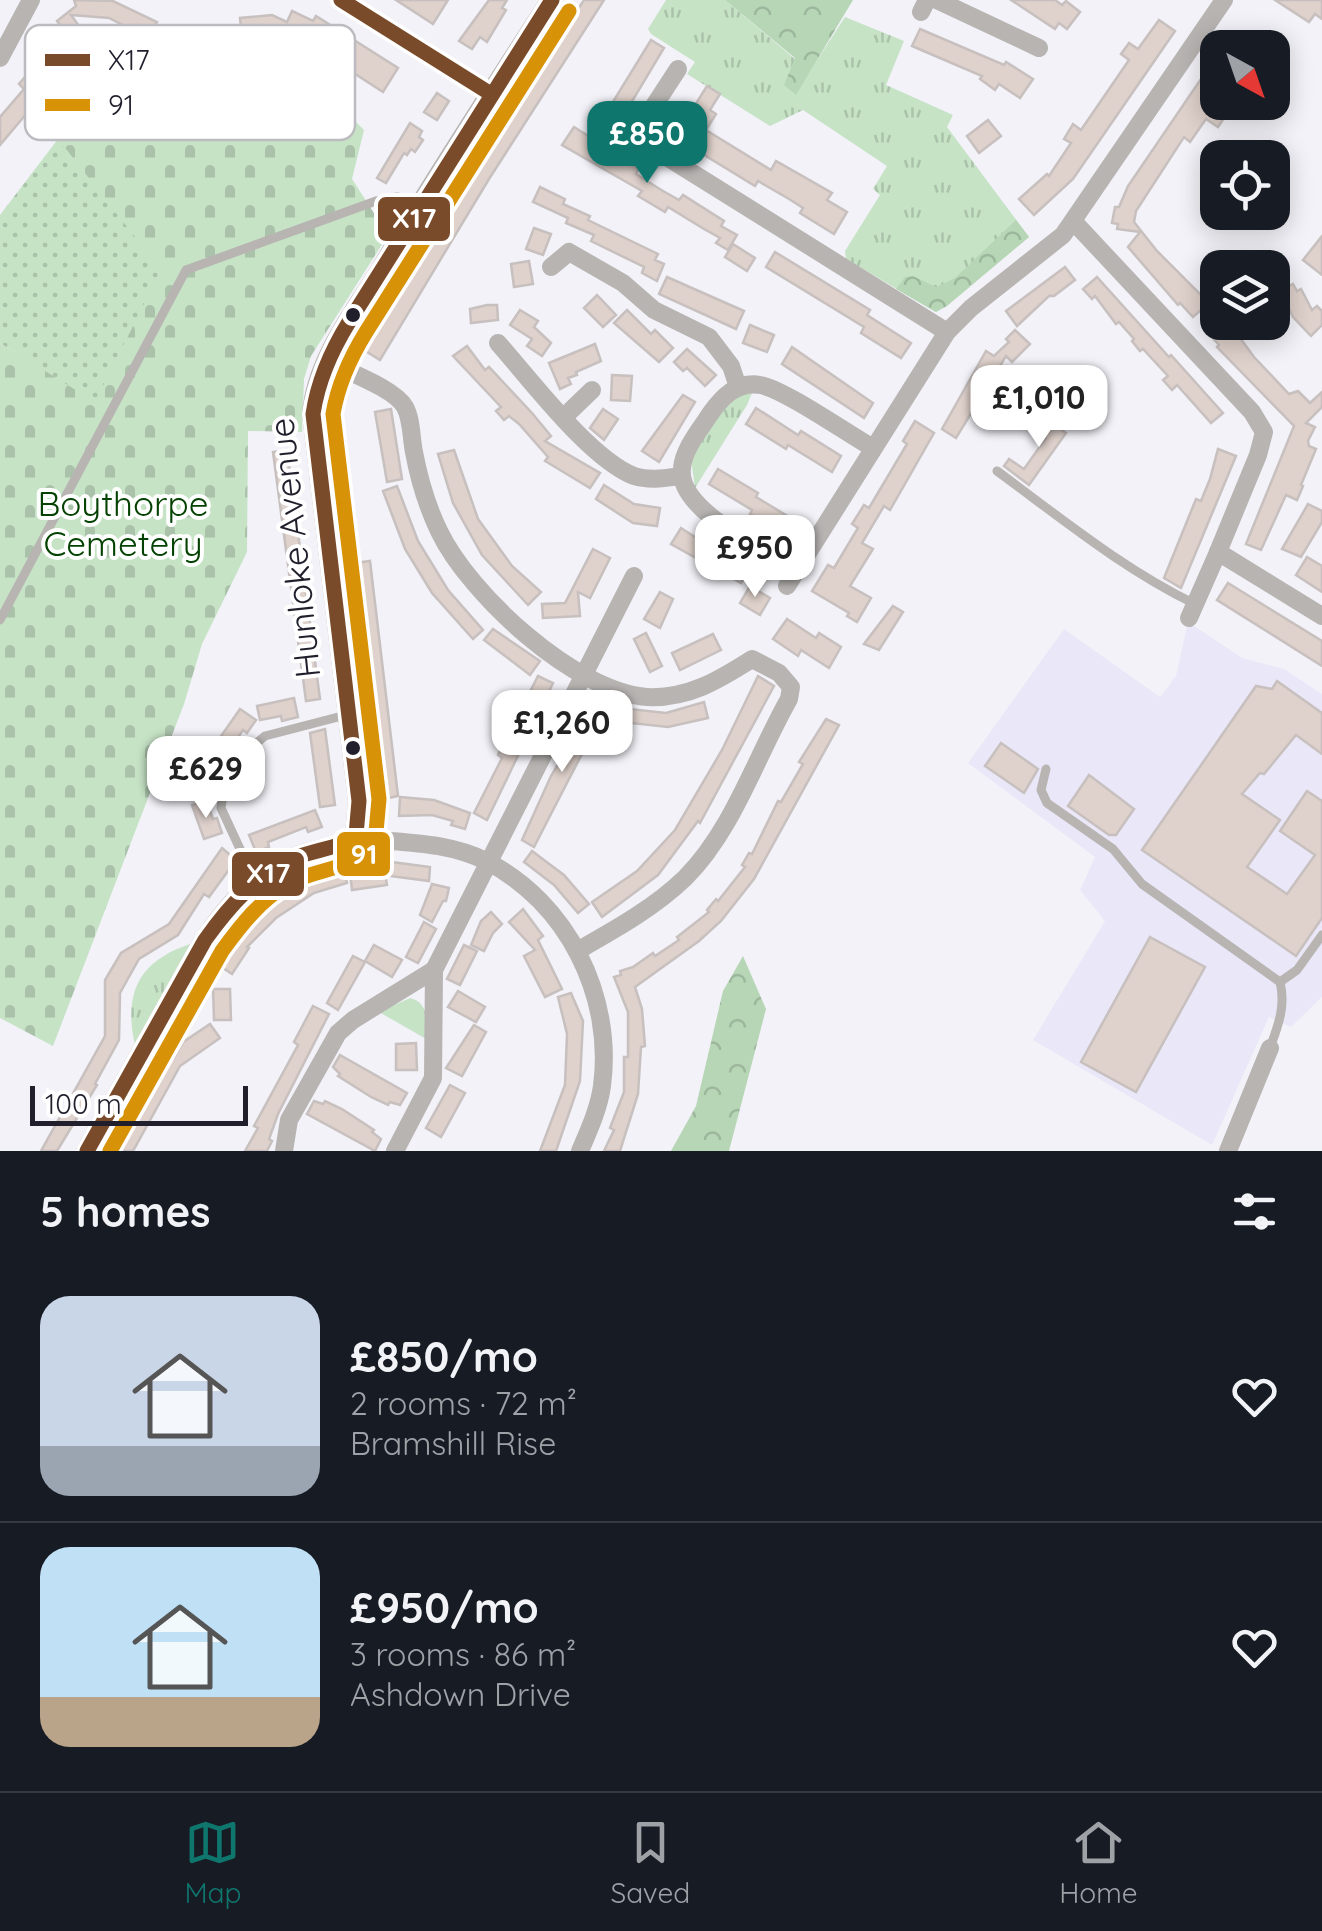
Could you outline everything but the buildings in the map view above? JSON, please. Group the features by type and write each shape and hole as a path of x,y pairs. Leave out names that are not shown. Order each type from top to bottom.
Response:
{"street":[{"path":"0,58 31,0"},
{"path":"341,0 491,94"},
{"name":"Hunloke Avenue","path":"356,834 359,801 313,414 314,395 327,361 422,203 552,0"},
{"path":"872,448 768,387 750,384 725,395 685,456 682,476 688,496 707,514 792,578 947,332 1050,248 1224,0"},
{"path":"933,2 981,28 1039,48"},
{"path":"634,135 674,90 678,68"},
{"path":"606,119 947,332"},
{"path":"1073,220 1252,412 1264,432 1258,455 1192,611"},
{"path":"550,267 569,252 617,289 709,337 725,356 738,387"},
{"path":"498,343 590,444 635,476 658,480 682,476"},
{"path":"327,361 399,400 408,413 426,502 454,555 504,616 544,650 627,693 659,697 704,688 752,659 779,674 791,686 789,699 730,814 686,877 652,905 577,951"},
{"path":"564,417 592,390"},
{"path":"1218,552 1322,616"},
{"path":"394,1151 433,1078 434,970 634,576"},
{"path":"87,1151 178,1004 205,940 228,908 255,881 297,857 345,843 356,834 366,840 432,844 486,862 539,899 577,951 598,1003 604,1047 598,1103 580,1151"},
{"path":"284,1151 289,1120 338,1033 370,1008 434,970"},
{"path":"402,992 422,996 434,1018"},
{"path":"1228,1151 1270,1048"}],"lane":[{"path":"0,620 186,270 376,201 398,197 422,203"},
{"path":"997,471 1192,611"},
{"path":"255,881 221,808 224,787 265,736 349,714"},
{"path":"1046,770 1041,790 1048,802 1112,849 1142,884 1280,982 1284,996 1270,1048"},
{"path":"1280,982 1297,970 1322,935"}],"shaded area":[{"path":"1188,622 1242,658 1284,669 1322,694 1322,997 1291,1027 1269,1017 1212,1145 1033,1040 1105,921 1080,890 1095,857 968,763 1064,629 1160,697 1176,676"}],"green space":[{"path":"666,0 725,0 795,59 795,94 845,17 904,41 886,85 953,115 947,127 1029,237 936,312 846,259 845,251 880,195 873,189 887,166 803,110 770,126 687,74 695,62 648,29"},
{"path":"725,0 853,0 796,95 784,85 795,58"},
{"name":"Boythorpe Cemetery","path":"355,121 364,130 352,179 388,235 311,356 304,379 302,432 248,431 247,552 202,644 184,704 53,1046 0,1018 0,343 95,401 160,271 59,140 355,140"},
{"path":"59,140 161,270 95,402 0,343 0,215"},
{"path":"1016,220 1029,237 947,306 936,312 896,289 905,277 913,276 936,287 955,278"},
{"path":"752,393 695,488 691,459 726,402"},
{"path":"190,944 135,1045 131,1010 139,981 158,960"},
{"path":"743,956 766,1009 729,1151 671,1151 696,1106 723,991"},
{"path":"410,998 424,1009 428,1040 379,1012"}],"transit line":[{"name":"X17","path":"341,0 491,94"},
{"name":"X17","path":"87,1151 205,940 224,915 246,892 283,864 356,835 359,801 313,414 315,401 342,333 552,0"},
{"name":"91","path":"110,1151 222,951 244,922 290,883 358,859 375,843 379,799 333,414 335,403 345,372 366,332 569,11"}]}
